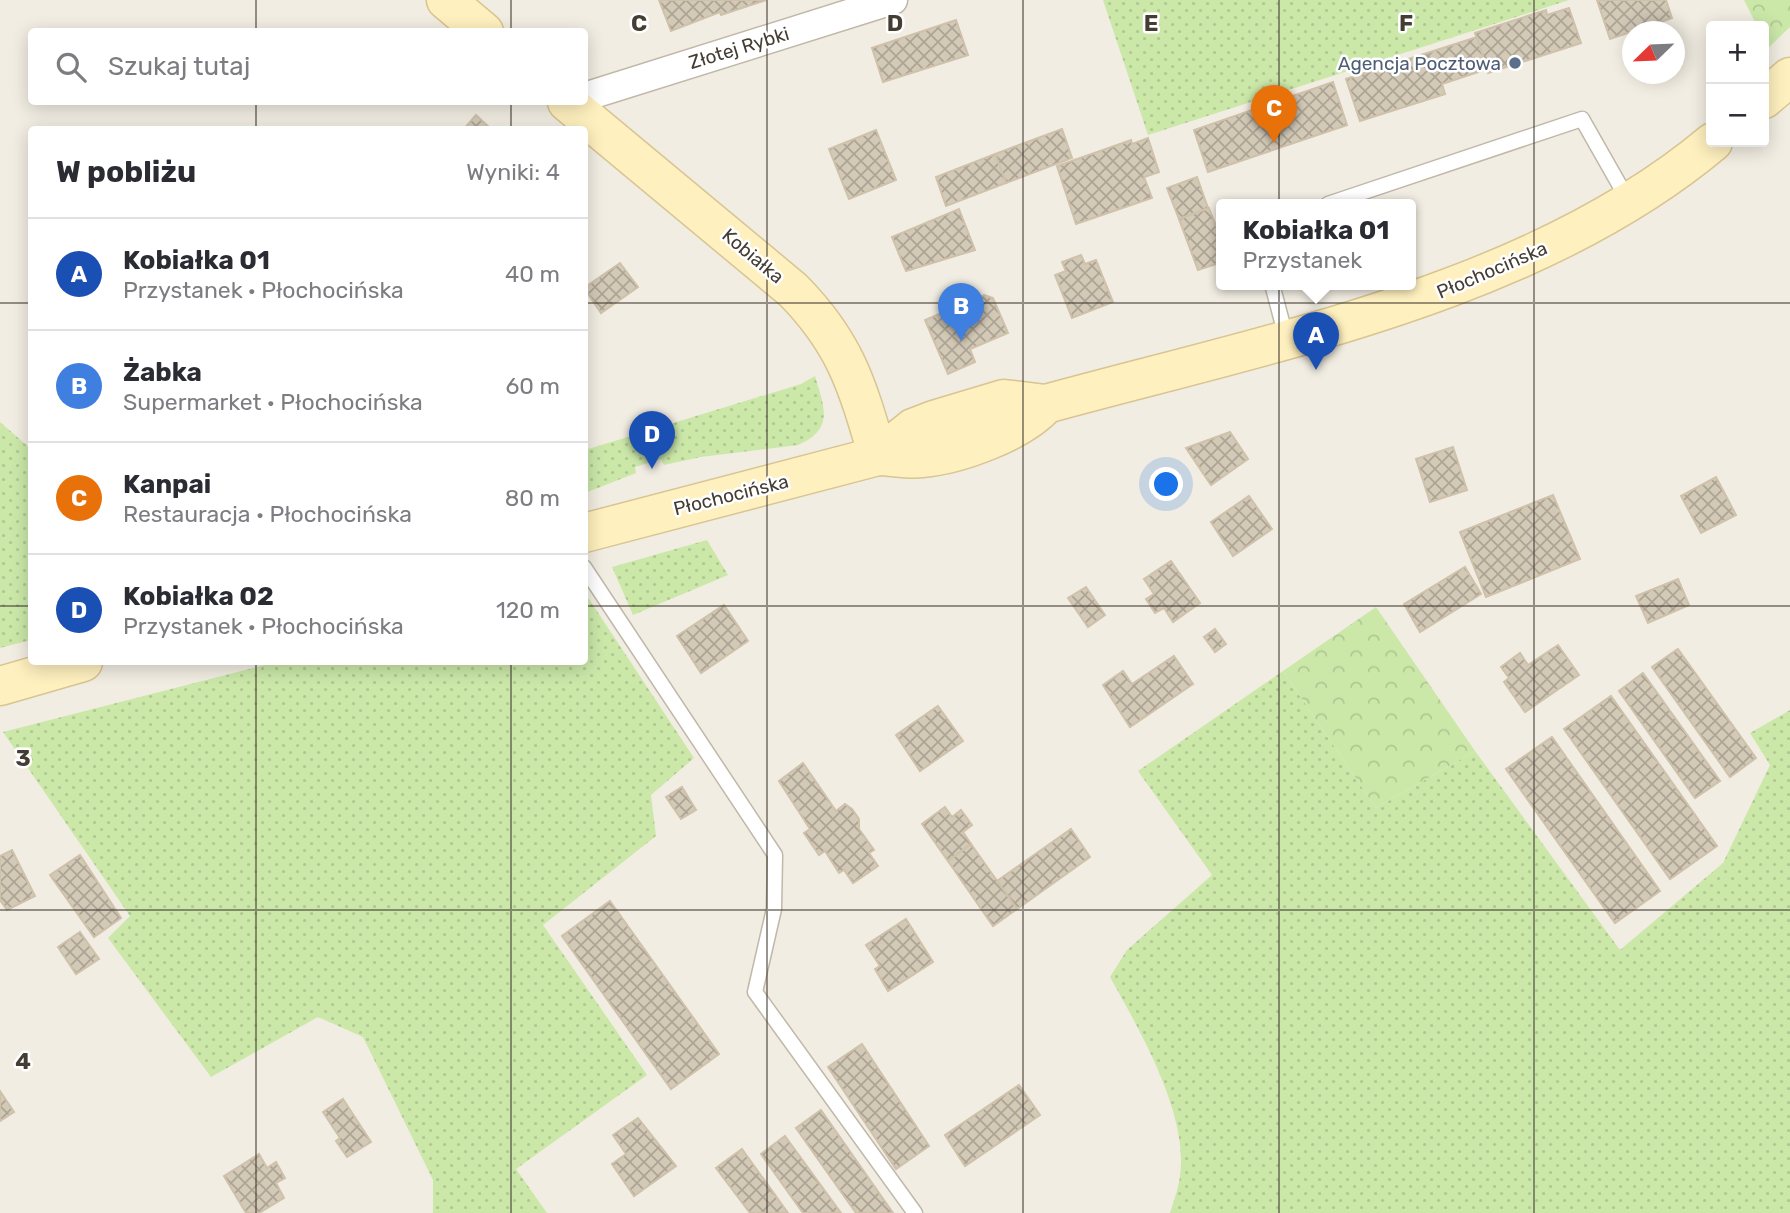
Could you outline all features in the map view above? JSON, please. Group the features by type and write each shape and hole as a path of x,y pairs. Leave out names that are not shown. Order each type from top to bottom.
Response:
{"main road":[{"path":"446,0 479,28"},
{"path":"1769,95 1790,77"},
{"name":"Kobiałka","path":"572,105 793,290 816,313 834,336 850,370 878,456"},
{"name":"Płochocińska","path":"588,532 878,456 919,459 943,453 1016,429 1046,404 1435,294 1561,241 1687,164 1707,147"},
{"path":"0,686 73,665"}],"street":[{"name":"Złotej Rybki","path":"588,96 893,0"}],"lane":[{"path":"1343,199 1582,119 1628,200"},
{"path":"1274,290 1286,338"},
{"path":"588,572 775,855 774,909 755,992 915,1213"}],"green space":[{"path":"1103,0 1569,0 1148,135"},
{"path":"1744,0 1790,0 1790,27 1769,47 1769,21 1754,21"},
{"path":"815,376 823,407 822,424 810,439 798,445 701,457 664,465 661,459 635,467 636,473 588,492 588,449 801,384"},
{"path":"0,422 28,446 28,641 0,648"},
{"path":"707,540 728,575 633,615 612,567"},
{"path":"588,598 694,758 651,795 656,836 543,925 647,1075 516,1169 547,1213 433,1213 433,1180 363,1037 318,1017 211,1077 108,938 130,916 3,732 264,665 588,665"},
{"path":"1376,607 1475,751 1376,808 1283,671"},
{"path":"1283,671 1376,808 1475,751 1620,950 1723,863 1770,765 1750,733 1790,710 1790,1213 1170,1213 1179,1182 1181,1157 1178,1131 1161,1076 1110,977 1127,950 1212,875 1138,771"}],"building":[{"path":"659,0 766,0 721,15 720,12 671,31"},
{"path":"1597,0 1666,0 1672,18 1663,21 1622,21 1622,35 1610,39"},
{"path":"1569,8 1581,43 1488,73 1475,33 1546,10 1547,15"},
{"path":"956,20 968,55 883,82 872,48"},
{"path":"1477,37 1487,69 1442,84 1445,94 1360,121 1346,79"},
{"path":"1333,82 1347,125 1208,172 1194,130"},
{"path":"476,115 488,126 466,126"},
{"path":"1062,129 1072,158 1006,183 995,154"},
{"path":"876,130 896,180 849,199 829,149"},
{"path":"1148,138 1159,172 1144,177 1152,198 1076,224 1057,166 1131,140 1132,144"},
{"path":"995,154 1006,183 946,206 936,177"},
{"path":"1197,177 1208,208 1179,219 1167,188"},
{"path":"1209,208 1216,226 1216,264 1198,270 1179,219"},
{"path":"959,209 975,250 906,271 892,237"},
{"path":"1081,255 1085,264 1096,260 1113,302 1072,318 1055,275 1066,271 1062,262"},
{"path":"620,263 638,287 601,313 588,294 588,285"},
{"path":"984,295 993,298 1008,333 970,349 975,362 948,374 925,320"},
{"path":"1230,432 1248,459 1211,485 1186,448"},
{"path":"1453,447 1467,490 1430,502 1416,459"},
{"path":"1716,477 1736,515 1701,533 1681,496"},
{"path":"1553,495 1580,559 1486,597 1460,532"},
{"path":"1249,496 1272,529 1233,556 1211,522"},
{"path":"1171,561 1200,603 1173,622 1164,608 1155,613 1146,599 1154,594 1144,579"},
{"path":"1465,567 1481,594 1420,632 1404,604"},
{"path":"1678,579 1689,605 1648,623 1636,596"},
{"path":"1086,587 1105,615 1088,627 1068,598"},
{"path":"724,605 748,641 701,673 677,636"},
{"path":"1215,629 1226,644 1215,652 1204,637"},
{"path":"1558,645 1579,675 1525,712 1504,682 1509,678 1501,667 1520,653 1528,665"},
{"path":"1678,649 1756,758 1730,777 1652,667"},
{"path":"1174,656 1193,684 1130,727 1103,685 1123,671 1132,684"},
{"path":"1643,673 1720,781 1695,798 1619,691"},
{"path":"1611,696 1717,846 1670,879 1564,729"},
{"path":"938,706 963,741 920,771 896,735"},
{"path":"1552,737 1660,891 1615,923 1506,769"},
{"path":"803,763 836,811 845,804 852,809 859,819 859,829 874,850 869,853 878,866 853,883 844,870 839,873 825,851 819,855 804,833 810,829 779,781"},
{"path":"682,787 696,810 681,819 666,797"},
{"path":"945,807 952,817 961,810 972,825 963,832 971,844 948,861 922,824"},
{"path":"1071,829 1090,857 1017,909 997,881"},
{"path":"971,844 1017,909 993,926 948,861"},
{"path":"12,850 35,896 7,910 0,900 0,856"},
{"path":"80,855 121,918 94,937 50,875"},
{"path":"610,901 719,1054 671,1089 562,936"},
{"path":"906,919 933,962 888,991 875,969 880,966 866,945"},
{"path":"80,932 99,959 76,974 58,947"},
{"path":"862,1044 929,1146 896,1169 828,1067"},
{"path":"1019,1085 1040,1115 965,1166 945,1135"},
{"path":"0,1091 14,1112 0,1121"},
{"path":"343,1099 371,1142 347,1157 336,1141 340,1138 323,1112"},
{"path":"821,1110 893,1213 856,1213 796,1128"},
{"path":"638,1118 676,1166 634,1196 612,1164 626,1154 613,1135"},
{"path":"785,1136 841,1213 803,1213 761,1154"},
{"path":"742,1149 788,1213 750,1213 716,1168"},
{"path":"259,1154 267,1168 276,1162 285,1178 276,1183 284,1198 259,1213 246,1213 224,1176"}],"place":[{"name":"Agencja Pocztowa","path":"1515,63"},
{"name":"Kanpai","path":"1274,143"},
{"name":"Żabka","path":"961,341"},
{"name":"Kobiałka 01","path":"1316,370"},
{"name":"Kobiałka 02","path":"652,469"}]}
